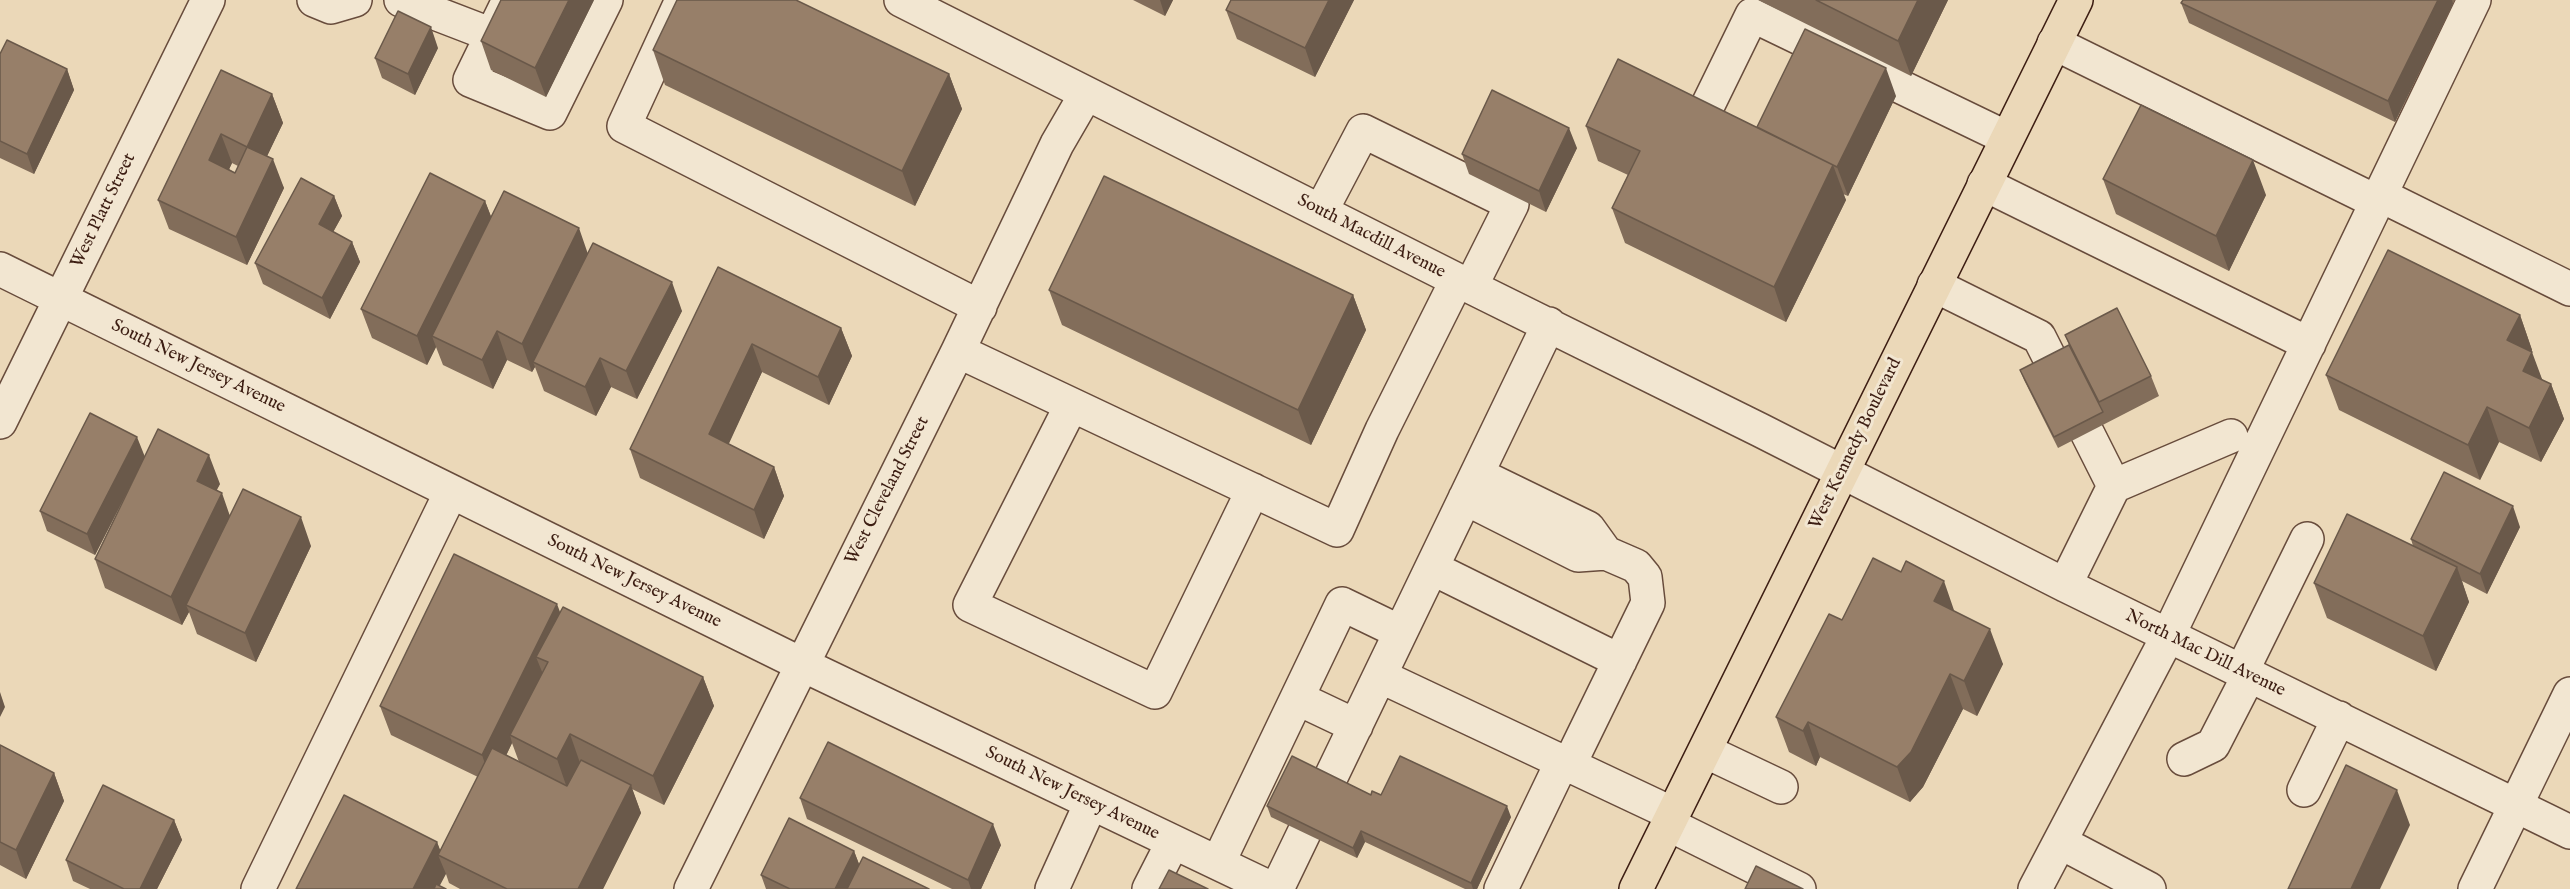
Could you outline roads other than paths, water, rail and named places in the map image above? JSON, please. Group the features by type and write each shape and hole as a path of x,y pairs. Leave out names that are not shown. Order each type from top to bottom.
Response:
{"main road":[{"name":"West Kennedy Boulevard","path":"1636,889 2076,0"}],"street":[{"name":"West Platt Street","path":"0,422 208,0"},
{"path":"314,0 331,7 355,0"},
{"path":"401,0 492,36"},
{"path":"509,0 470,80 550,113 606,0"},
{"path":"682,0 624,126 980,307"},
{"name":"South Macdill Avenue","path":"901,0 1843,471"},
{"path":"2036,889 2168,636 2474,0"},
{"path":"1707,107 1752,15 2007,138"},
{"path":"2055,43 2570,289"},
{"name":"West Cleveland Street","path":"691,889 980,307 1057,144 1086,94"},
{"path":"958,351 1336,530 1382,430 1464,283 1512,204 1363,131 1321,211"},
{"path":"1984,184 2309,344"},
{"name":"South New Jersey Avenue","path":"0,269 801,664 1272,889"},
{"path":"1934,285 2039,337 2114,486"},
{"path":"1277,889 1549,324"},
{"path":"1071,406 970,605 1155,692 1253,490"},
{"path":"2065,585 2114,486 2230,436"},
{"name":"North Mac Dill Avenue","path":"1843,471 2065,585 2570,832"},
{"path":"1471,486 1588,528 1606,553 1636,566 1645,577 1648,591 1648,603 1620,661 1501,889"},
{"path":"258,889 451,492"},
{"path":"2184,759 2213,746 2307,539"},
{"path":"1432,568 1620,661"},
{"path":"1218,863 1342,604 1400,632"},
{"path":"1380,676 1566,764 1799,889"},
{"path":"2475,889 2570,694"},
{"path":"1297,698 1356,726"},
{"path":"2304,790 2339,718"},
{"path":"1705,751 1781,787"},
{"path":"1052,889 1091,803"},
{"path":"1149,889 1173,842"},
{"path":"2060,842 2149,889"}]}
